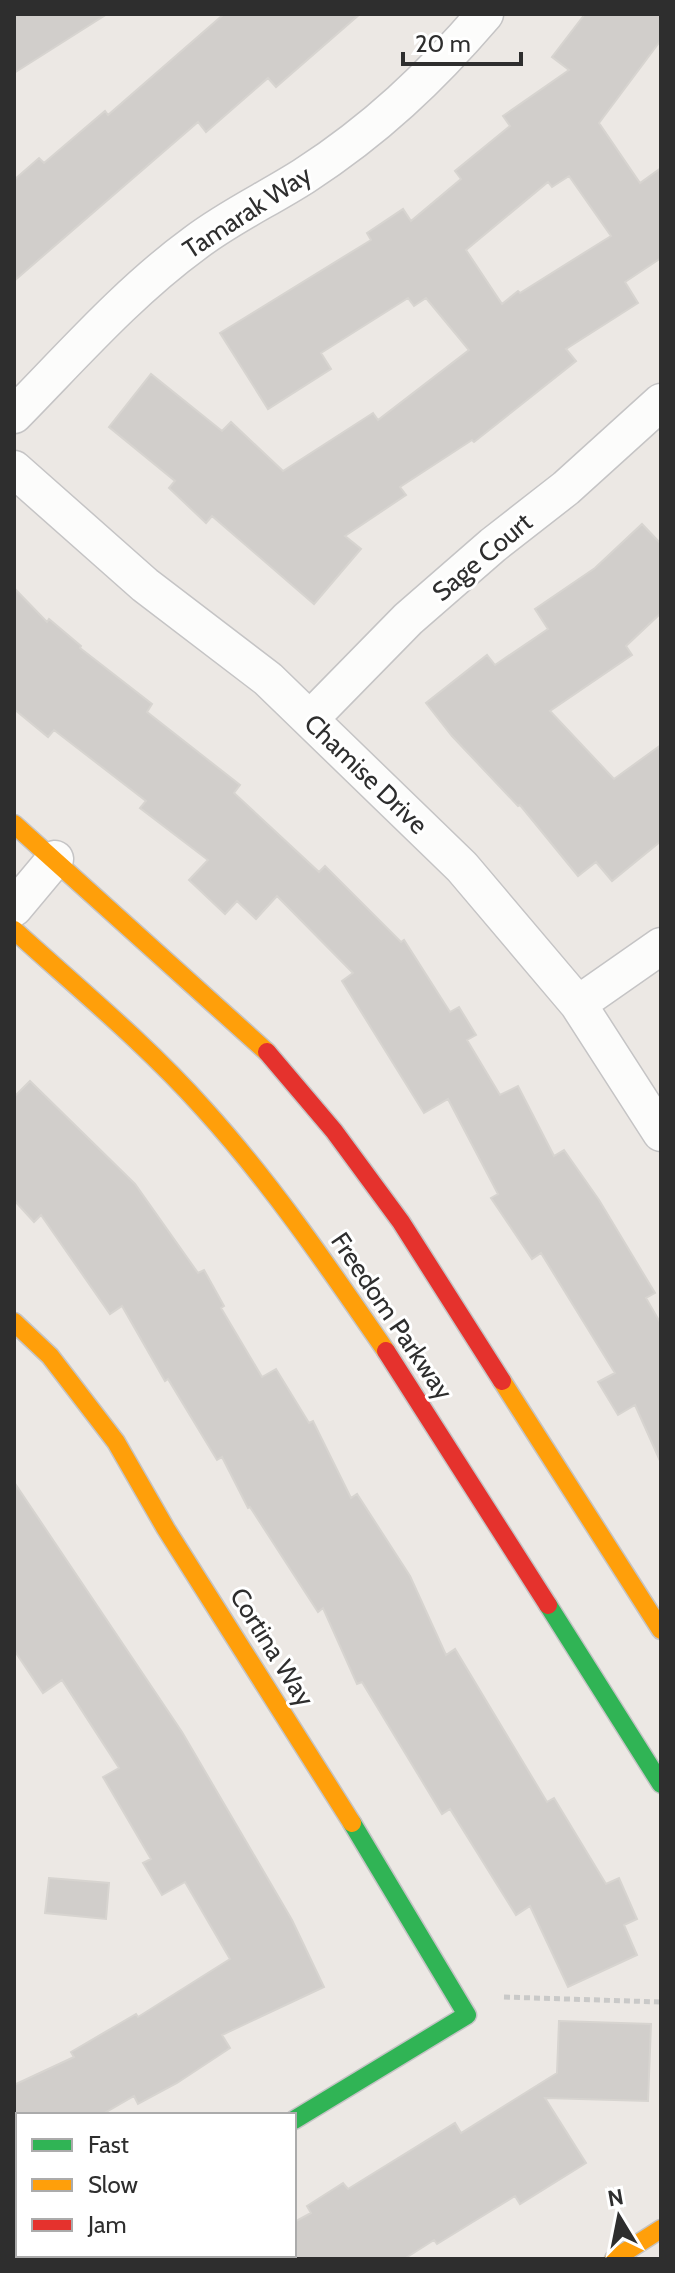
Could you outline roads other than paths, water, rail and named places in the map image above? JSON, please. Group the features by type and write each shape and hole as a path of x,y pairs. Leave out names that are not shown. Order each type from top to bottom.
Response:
{"main road":[{"path":"14,824 268,1053 334,1131 401,1222 661,1630"},
{"name":"Freedom Parkway","path":"14,930 144,1048 204,1109 305,1233 400,1371 661,1784"},
{"name":"Cortina Way","path":"14,1322 50,1356 116,1442 166,1529 338,1800 467,2015 296,2119"},
{"path":"614,2259 661,2229"}],"street":[{"name":"Tamarak Way","path":"14,415 147,281 197,241 306,175 373,127 435,71 485,14"},
{"name":"Sage Court","path":"310,719 408,619 493,545 566,488 661,402"},
{"name":"Chamise Drive","path":"14,469 145,585 268,679 462,867 578,1004 661,1133"},
{"path":"14,908 55,859"},
{"path":"578,1004 661,946"}]}
